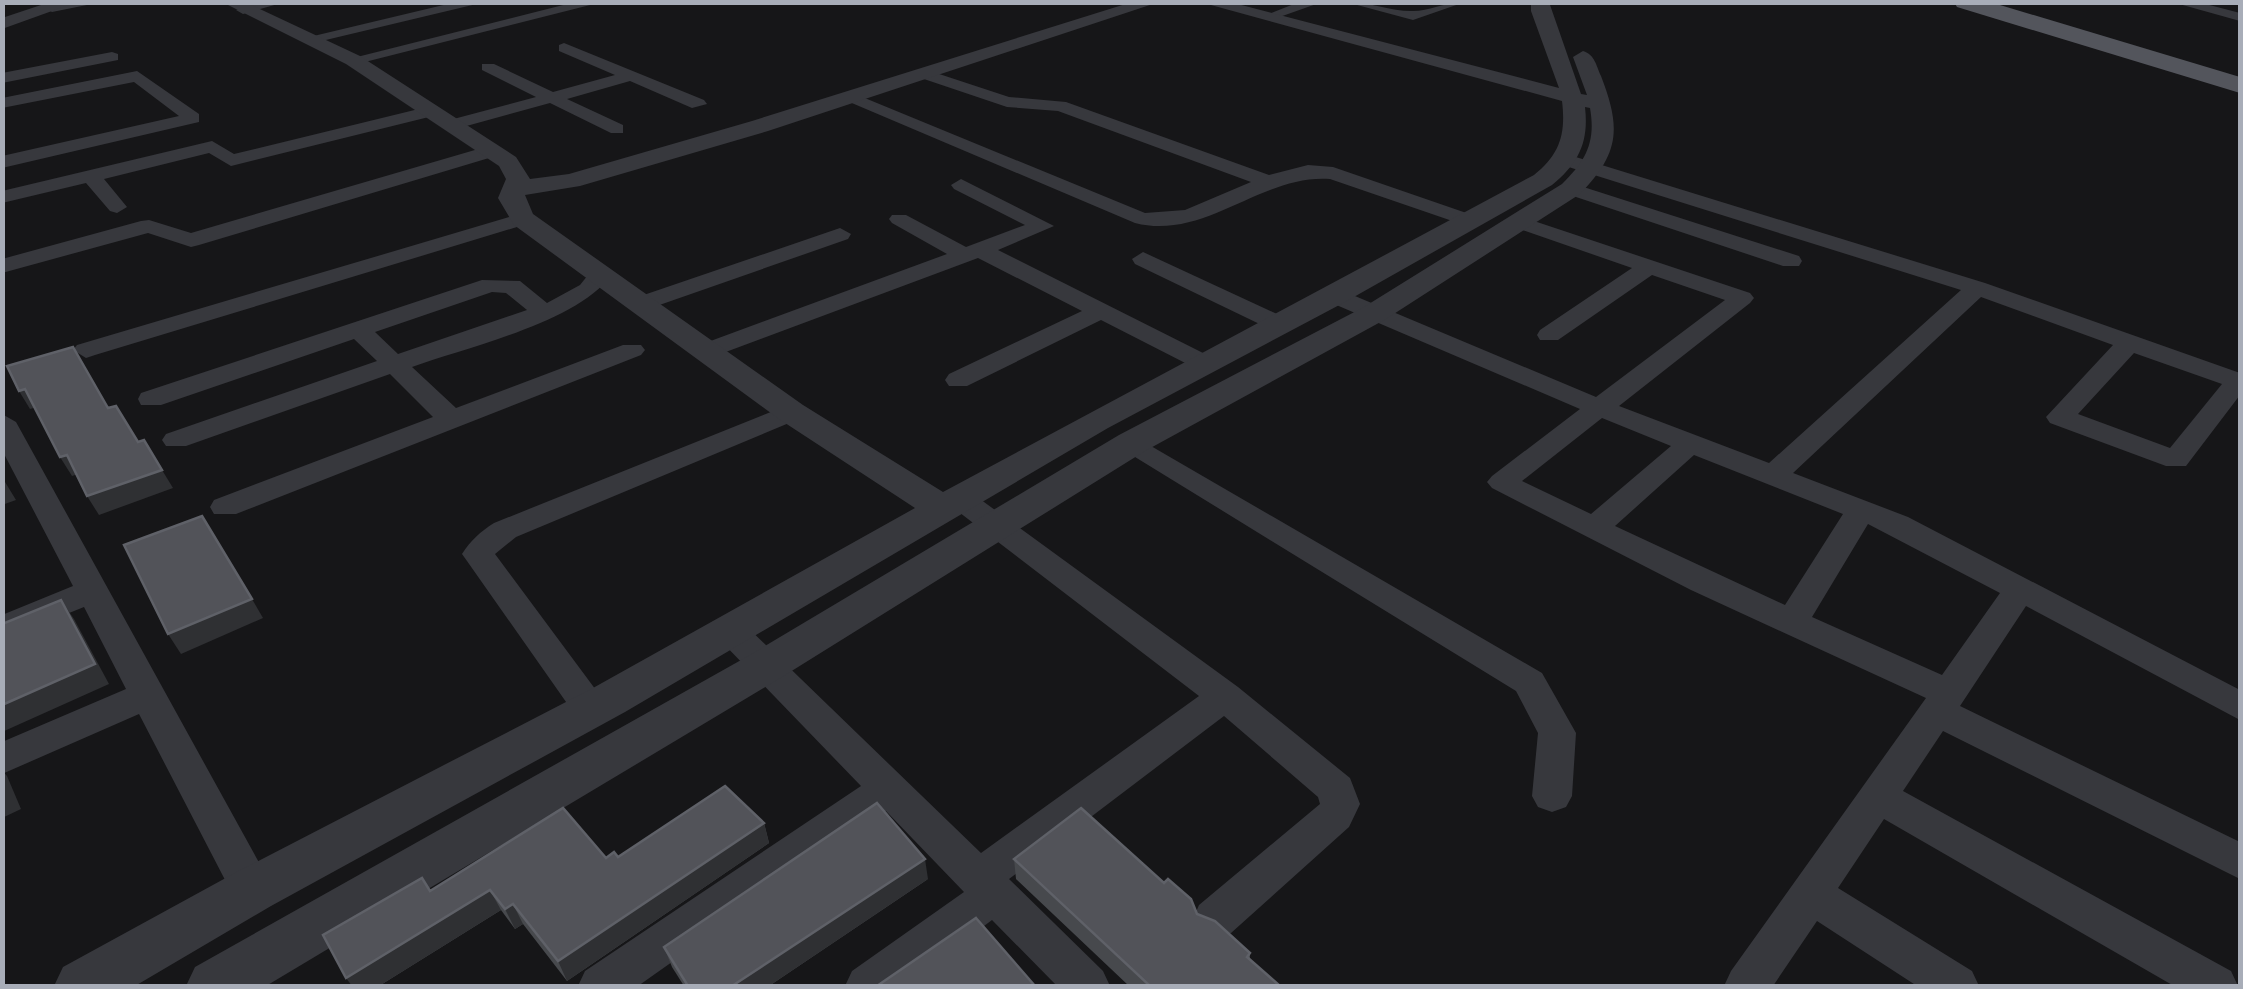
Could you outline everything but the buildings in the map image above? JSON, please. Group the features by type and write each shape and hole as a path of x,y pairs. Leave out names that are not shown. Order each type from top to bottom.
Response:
{"main road":[{"path":"1965,2 2240,85"},
{"path":"2000,2 2240,72"}],"street":[{"path":"2,20 56,4 94,2"},
{"path":"237,6 278,2"},
{"path":"309,40 478,2"},
{"path":"353,60 595,2"},
{"path":"515,189 571,180 849,98 1150,2"},
{"path":"1208,2 1278,14 1315,2"},
{"path":"1240,2 1585,96"},
{"path":"1353,2 1409,16 1454,3"},
{"path":"215,986 766,666 1132,443 1376,313 1518,222 1577,173 1606,132 1540,11 1540,2"},
{"path":"1565,2 1585,96"},
{"path":"2179,2 2240,17"},
{"path":"546,4 586,18"},
{"path":"237,6 353,60 508,162 518,180 511,198 523,219 790,412 952,505 998,524 1226,696 1336,789 1340,804 1334,815 1215,918"},
{"path":"564,48 698,104"},
{"path":"2,78 112,57"},
{"path":"488,67 616,129"},
{"path":"924,74 1007,102 1060,106 1270,182"},
{"path":"2,104 137,76 192,118 2,162"},
{"path":"2,196 212,147 232,160 550,98 631,76"},
{"path":"849,98 1142,219 1178,220 1297,172 1321,170 1471,221"},
{"path":"2,266 149,226 191,240 492,151"},
{"path":"1577,173 1790,261"},
{"path":"83,986 252,890 591,709 1204,362 1335,296 1543,180 1577,173 1977,288 2130,342 2239,382 2176,460 2060,417 2130,342"},
{"path":"90,176 116,207"},
{"path":"706,351 1043,226 960,185"},
{"path":"86,350 523,219"},
{"path":"899,219 1104,310 1204,362"},
{"path":"1518,222 1742,298 1502,482 1792,622 2240,861"},
{"path":"640,304 840,234"},
{"path":"1143,259 1280,325"},
{"path":"1549,336 1648,268"},
{"path":"176,440 544,312 577,299 600,275"},
{"path":"151,398 490,284 512,286 544,312"},
{"path":"1772,476 1977,288"},
{"path":"1335,296 1600,408 1897,524 2240,706"},
{"path":"958,380 1104,310"},
{"path":"358,330 451,419"},
{"path":"225,507 632,350"},
{"path":"591,709 478,554 505,530 790,412"},
{"path":"2,422 13,460 94,591 252,890"},
{"path":"1132,443 1529,682 1558,733 1552,796"},
{"path":"1594,528 1690,444"},
{"path":"1792,622 1861,510"},
{"path":"1747,986 2021,588"},
{"path":"2,628 94,591"},
{"path":"731,631 1087,986"},
{"path":"2,759 148,694"},
{"path":"868,986 1226,696"},
{"path":"601,986 888,788"},
{"path":"1878,796 2215,986"},
{"path":"1811,894 1956,986"}]}
